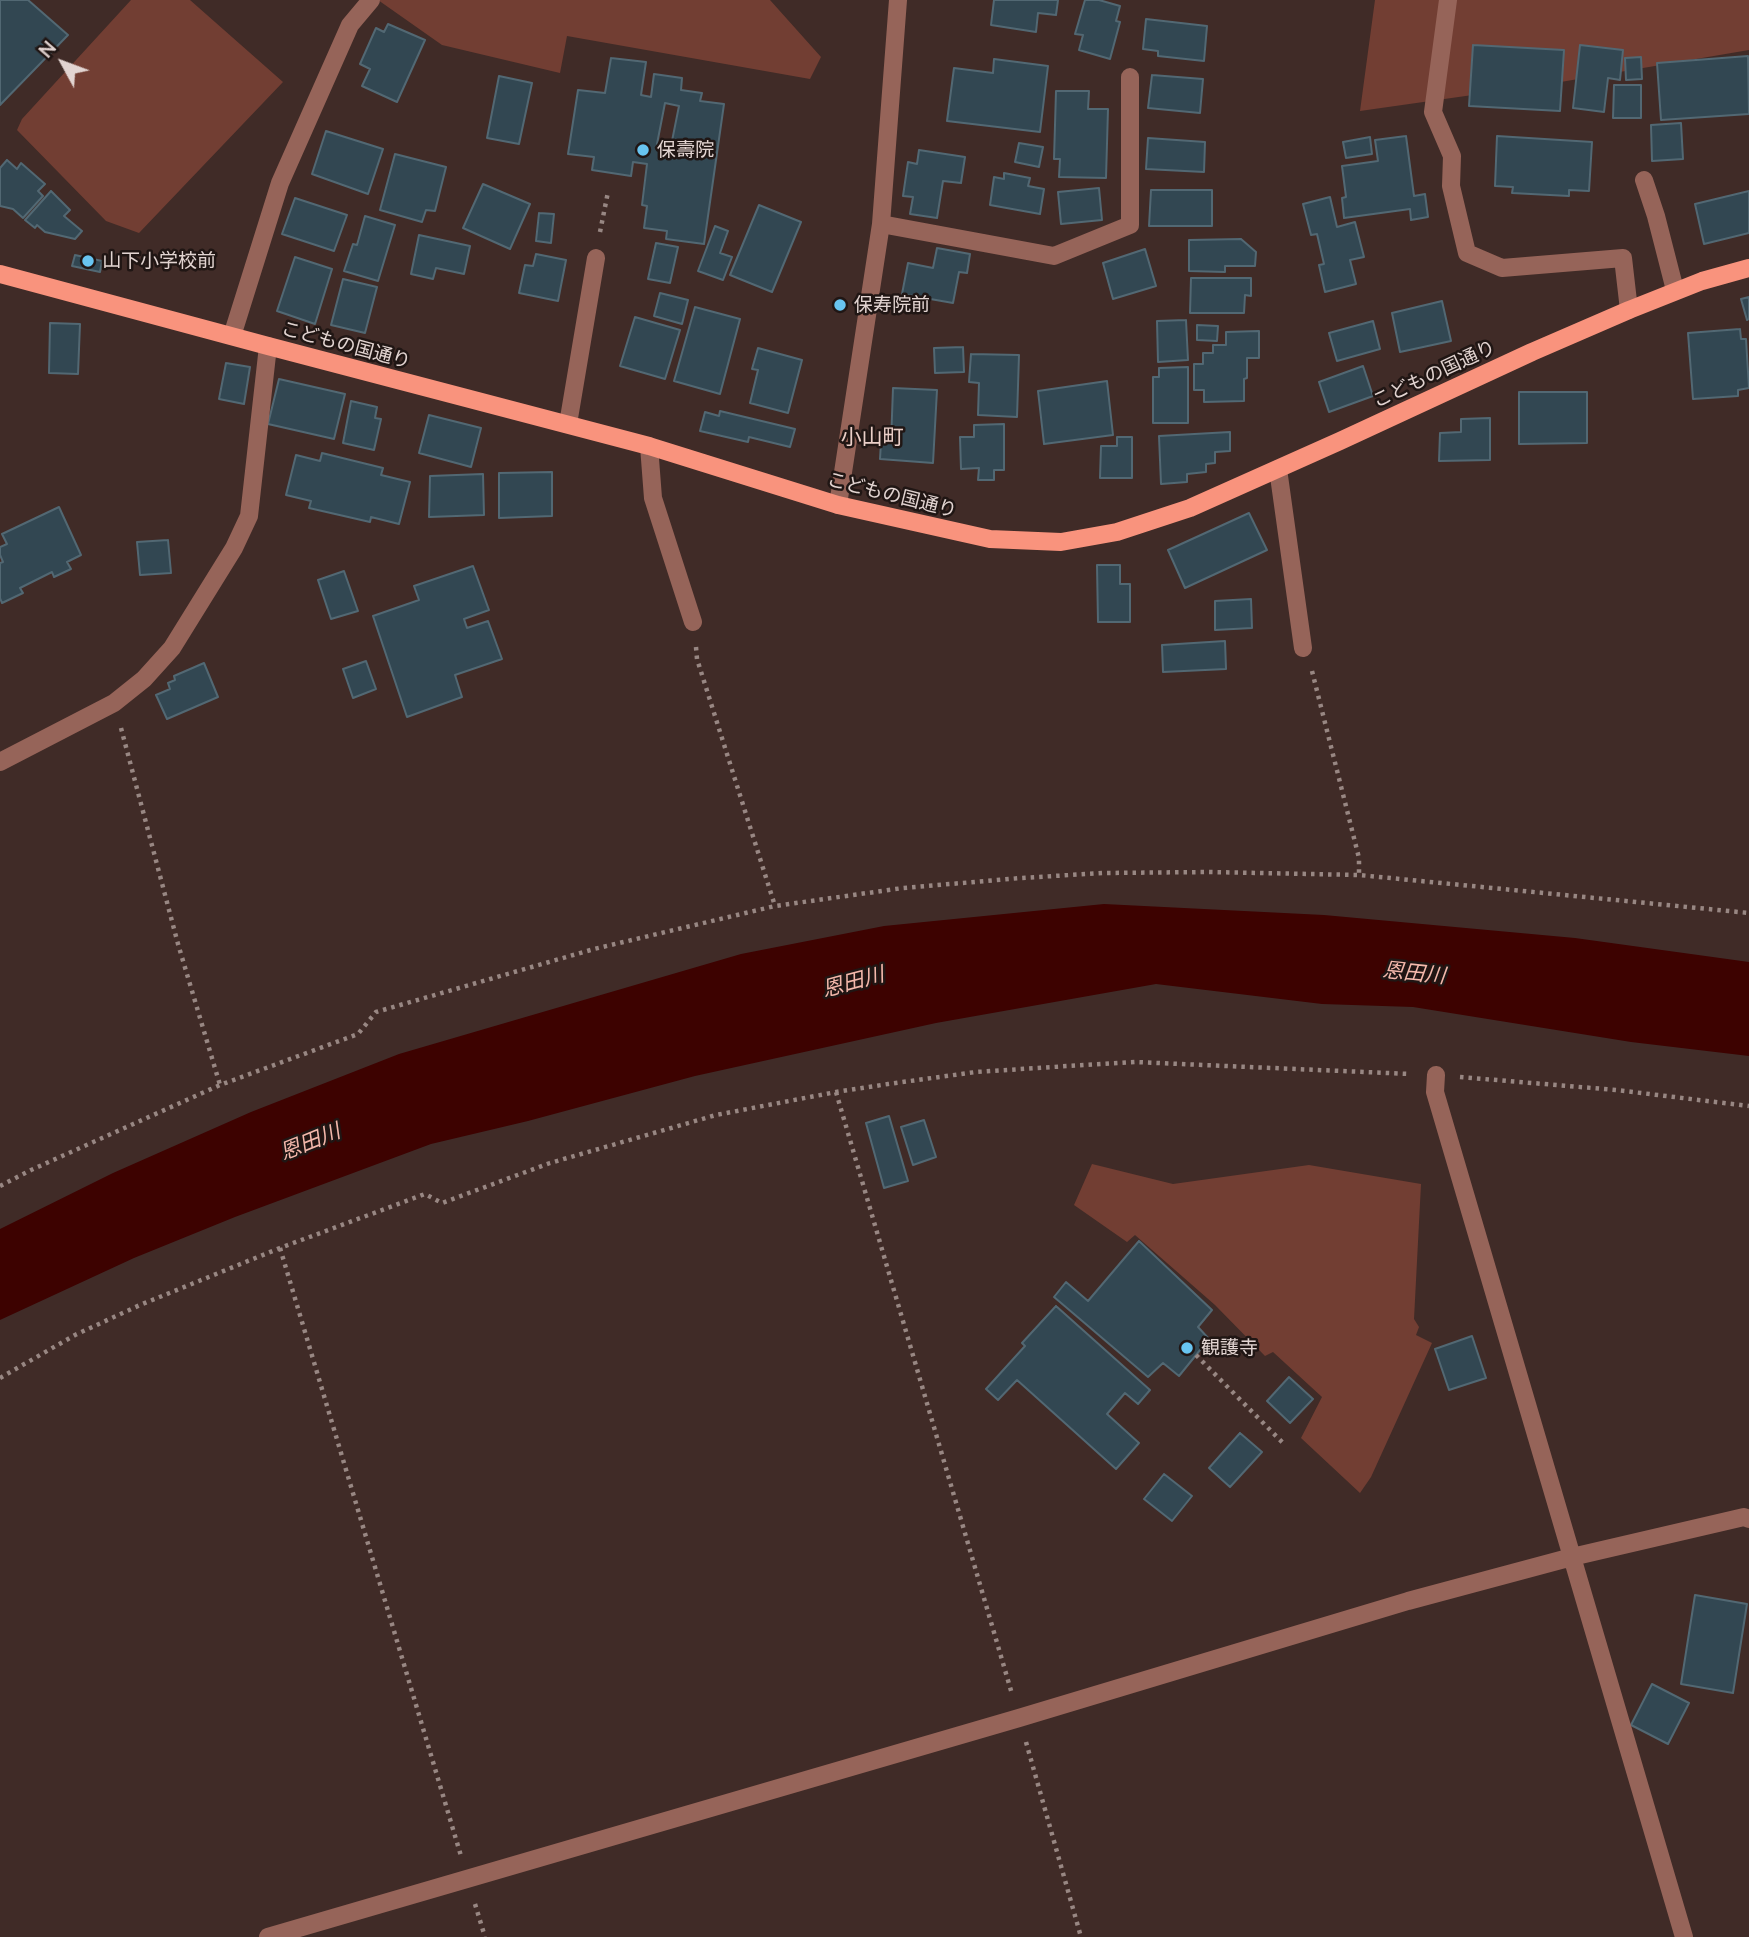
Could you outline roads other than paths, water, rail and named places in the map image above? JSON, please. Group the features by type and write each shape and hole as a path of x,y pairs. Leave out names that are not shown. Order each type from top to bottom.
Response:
{"main road":[{"name":"こどもの国通り","path":"0,274 649,446 838,505 990,540 1060,542 1117,533 1190,508 1675,290 1749,268"}],"street":[{"path":"233,336 280,183 350,25 371,0"},
{"path":"838,505 881,224 898,0"},
{"path":"1448,0 1433,112 1452,156 1451,186 1467,253 1502,268 1623,258 1629,310"},
{"path":"881,224 1054,256 1130,225 1130,78"},
{"path":"1644,180 1675,290"},
{"path":"568,424 596,258"},
{"path":"0,762 114,704 144,679 172,648 234,548 249,516 268,346"},
{"path":"649,446 653,498 693,622"},
{"path":"1278,469 1303,648"},
{"path":"1436,1075 1435,1092 1684,1937"},
{"path":"268,1937 1019,1718 1408,1601 1572,1557 1744,1517 1749,1519"}],"water":[{"name":"恩田川","path":"1104,904 1324,915 1575,938 1749,962 1749,1056 1631,1042 1413,1007 1322,1004 1156,984 936,1023 695,1076 431,1144 134,1258 0,1320 0,1229 113,1173 251,1112 399,1054 741,954 884,926"}],"place":[{"name":"保壽院","path":"643,150"},
{"name":"山下小学校前","path":"88,261"},
{"name":"保寿院前","path":"840,305"},
{"name":"観護寺","path":"1187,1348"}],"district":[{"name":"小山町","path":"872,437"}]}
